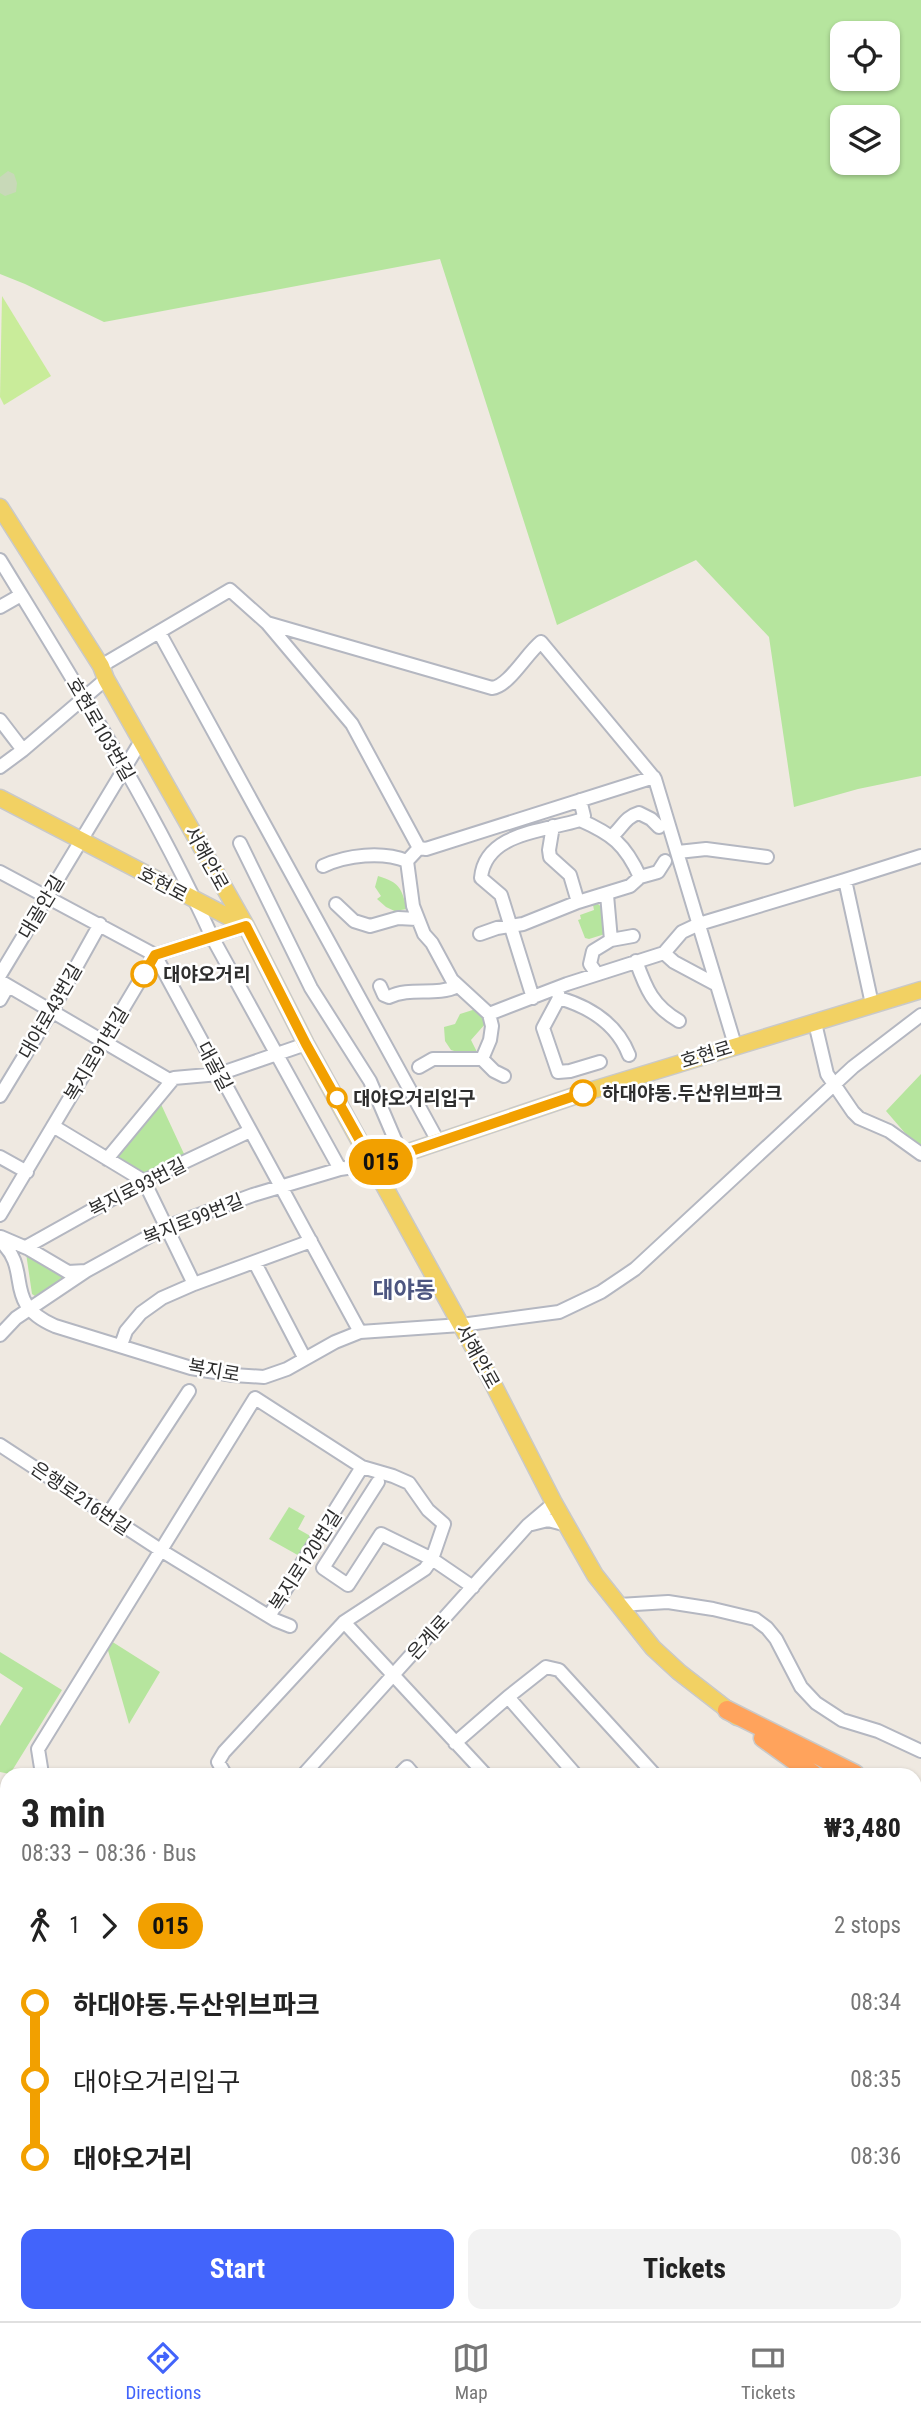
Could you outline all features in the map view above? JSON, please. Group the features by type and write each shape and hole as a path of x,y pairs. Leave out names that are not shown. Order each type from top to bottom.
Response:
{"highway":[{"path":"727,1710 805,1768"},
{"path":"727,1710 843,1768"}],"main road":[{"name":"서해안로","path":"0,507 104,673 246,926 306,1044 595,1575 653,1648 679,1672 727,1710 817,1768"},
{"name":"호현로","path":"0,798 246,926"},
{"name":"호현로","path":"373,1164 548,1104 921,990"}],"street":[{"name":"호현로103번길","path":"0,560 125,768 196,901 212,937 340,1169"},
{"path":"0,767 85,698 104,673 159,632 230,590 267,623 352,724 419,848"},
{"path":"0,607 21,595"},
{"path":"267,623 492,688 508,680 529,652 541,642 654,777 735,1045"},
{"path":"159,632 439,1143"},
{"path":"0,720 23,750"},
{"path":"80,839 141,741"},
{"path":"419,848 426,849 654,777"},
{"path":"533,998 501,895 481,878 482,869 491,854 505,842 580,820 584,812 580,800"},
{"path":"612,836 623,822 639,813 659,827"},
{"path":"580,820 612,836 632,861 640,877"},
{"path":"553,827 550,857 570,876 578,902"},
{"name":"대골안길","path":"0,975 80,839"},
{"path":"240,843 311,988 370,1081 402,1156"},
{"path":"407,861 419,848"},
{"path":"678,852 706,849 767,858"},
{"path":"323,866 336,860 363,856 396,856 407,861"},
{"path":"489,1014 533,998 558,993 597,974 664,953 682,932 699,924 921,856"},
{"path":"407,861 417,919 452,980 489,1014 492,1026 490,1040 482,1059"},
{"path":"480,934 545,917 578,902 630,886 640,877 658,872 665,861"},
{"path":"0,872 155,955 246,926"},
{"path":"845,880 872,1003"},
{"path":"607,895 611,940"},
{"path":"336,904 354,921 370,926 398,918 417,919"},
{"name":"대야로43번길","path":"0,1096 100,924"},
{"path":"597,974 590,964 593,951 611,940 633,936"},
{"path":"664,953 674,962 717,985"},
{"name":"복지로91번길","path":"0,1215 155,955"},
{"name":"대골길","path":"155,955 360,1332"},
{"path":"636,961 654,1002 679,1021"},
{"path":"0,1000 4,984 171,1081"},
{"path":"380,986 384,995 389,997 403,991 446,992 458,986"},
{"path":"558,993 594,1012 610,1024 625,1044 629,1055"},
{"path":"558,993 543,1028 558,1072 600,1062"},
{"name":"복지로","path":"28,1310 55,1326 191,1368 257,1377 287,1369 335,1342 360,1332 461,1325 559,1312 601,1292 635,1269 834,1084 921,1015"},
{"path":"816,1023 827,1074 855,1115 889,1132 921,1154"},
{"path":"107,1159 174,1077 219,1074 306,1044"},
{"path":"419,1067 433,1059 482,1059 494,1071 504,1076"},
{"path":"53,1126 144,1181 194,1284"},
{"name":"복지로93번길","path":"26,1247 144,1181 250,1131"},
{"path":"0,1157 27,1172"},
{"name":"복지로99번길","path":"28,1310 86,1271 166,1227 282,1186 340,1169 373,1164"},
{"path":"0,1238 26,1247 68,1272 86,1271"},
{"path":"0,1238 11,1253 20,1296 28,1310 0,1335"},
{"path":"121,1345 126,1331 141,1313 162,1298 311,1241"},
{"path":"255,1263 305,1359"},
{"path":"107,1516 189,1391"},
{"path":"41,1768 38,1749 255,1398 362,1467 409,1483 428,1510 444,1524 432,1559 425,1569 344,1622 220,1757 221,1768"},
{"name":"은행로216번길","path":"0,1445 162,1551"},
{"name":"복지로120번길","path":"162,1551 269,1616 362,1467"},
{"path":"377,1482 323,1568 348,1585 381,1534 432,1559 473,1587"},
{"name":"은계로","path":"309,1768 528,1525 554,1503"},
{"path":"528,1525 548,1520 567,1525"},
{"path":"619,1605 668,1602 755,1619 768,1628 776,1639 801,1687 816,1703 842,1720 878,1731 921,1751"},
{"path":"269,1616 290,1626"},
{"path":"344,1622 479,1768"},
{"path":"455,1743 541,1669 553,1667 559,1670 649,1768"},
{"path":"508,1698 570,1768"}],"green space":[{"path":"0,0 921,0 921,776 858,789 794,807 769,637 696,560 557,625 440,259 104,322 0,274"},
{"path":"8,171 14,174 16,192 5,196 0,193 0,177"},
{"path":"2,296 51,376 4,405 0,397"},
{"path":"378,876 391,881 401,891 407,909 401,910 403,915 377,899 381,896 375,887"},
{"path":"598,904 603,913 605,934 585,938 578,920 581,919 580,915 594,910 593,905"},
{"path":"479,1008 486,1023 471,1040 478,1054 470,1056 451,1050 445,1041 444,1027 455,1024 460,1014"},
{"path":"921,1074 921,1146 905,1133 886,1111"},
{"path":"160,1102 185,1156 144,1177 112,1158"},
{"path":"26,1253 65,1277 35,1296 32,1294"},
{"path":"289,1507 305,1516 298,1529 314,1538 303,1558 269,1539"},
{"path":"111,1641 160,1672 129,1724 107,1647"},
{"path":"0,1652 62,1690 14,1768 0,1768 0,1726 23,1688 0,1673"}],"bus line":[{"name":"015","path":"144,974 155,955 246,926 306,1044 373,1164 583,1093"}],"place":[{"name":"대야오거리","path":"144,974"},
{"name":"하대야동.두산위브파크","path":"583,1093"},
{"name":"대야오거리입구","path":"337,1098"}],"district":[{"name":"대야동","path":"404,1290"}]}
